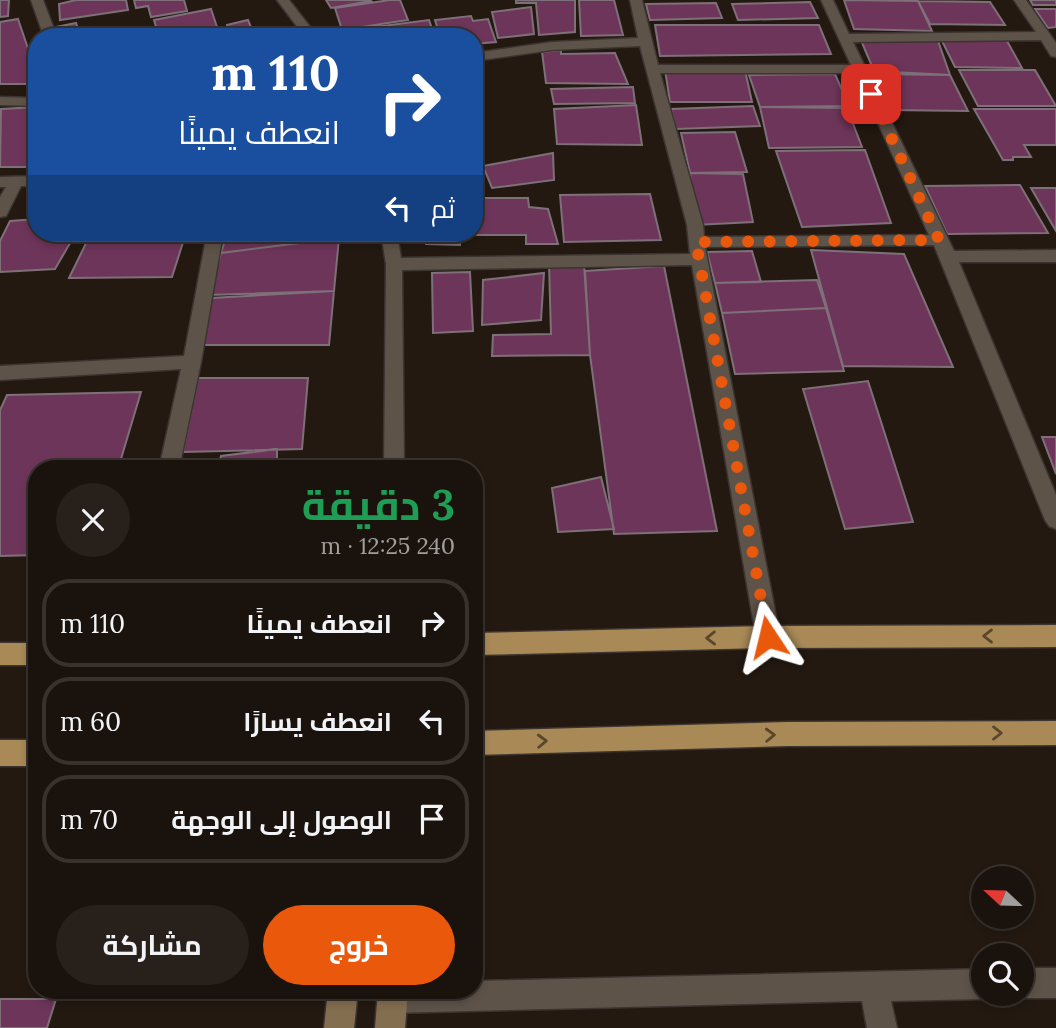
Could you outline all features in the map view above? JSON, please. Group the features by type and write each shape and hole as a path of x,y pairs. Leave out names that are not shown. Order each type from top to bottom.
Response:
{"main road":[{"path":"483,644 768,637 1056,636"},
{"path":"0,654 28,654"},
{"path":"483,744 787,734 1056,733"},
{"path":"0,753 28,753"}],"street":[{"path":"37,0 48,28"},
{"path":"283,0 305,28"},
{"path":"636,0 695,225 768,637"},
{"path":"827,0 948,257 1056,520"},
{"path":"1020,0 1056,53"},
{"path":"845,38 1044,36"},
{"path":"483,56 552,46 645,42"},
{"path":"652,69 859,69"},
{"path":"0,102 28,102"},
{"path":"0,212 8,182 28,181"},
{"path":"394,264 939,240"},
{"path":"171,460 213,242"},
{"path":"390,242 394,264 394,460"},
{"path":"948,257 1056,256"},
{"path":"0,373 192,362"},
{"path":"1034,983 1056,983"},
{"path":"483,992 971,984"},
{"path":"873,986 882,1028"},
{"path":"339,1028 342,999"},
{"path":"390,1028 393,999"}],"building":[{"path":"0,0 9,0 8,16 0,17"},
{"path":"76,0 126,0 128,10 60,20 59,4"},
{"path":"134,0 184,0 187,11 151,17 148,6 136,8"},
{"path":"326,0 370,0 371,1 331,8"},
{"path":"400,0 408,20 341,28 335,8"},
{"path":"516,0 575,0 575,32 539,35 536,3 516,3"},
{"path":"579,0 614,0 623,35 581,36"},
{"path":"844,0 918,1 932,31 854,29"},
{"path":"1030,0 1056,0 1056,5 1033,5"},
{"path":"918,1 990,2 1005,25 930,24"},
{"path":"810,2 818,18 738,20 732,4"},
{"path":"716,3 722,18 650,20 646,4"},
{"path":"531,7 534,34 498,38 492,12"},
{"path":"211,9 217,27 156,28 154,20"},
{"path":"1035,9 1056,9 1056,27 1048,28"},
{"path":"471,16 473,21 488,19 496,42 483,43 483,28 437,28 435,20"},
{"path":"18,19 28,48 28,84 0,84 0,22"},
{"path":"248,20 251,28 228,28 227,25"},
{"path":"429,20 432,28 366,28"},
{"path":"76,23 78,28 56,28"},
{"path":"655,25 819,25 831,54 660,56"},
{"path":"860,38 937,38 950,75 874,71"},
{"path":"942,41 1007,41 1022,68 955,67"},
{"path":"561,50 561,54 615,53 628,84 546,83 542,52"},
{"path":"665,70 745,70 752,102 670,102"},
{"path":"959,70 1035,70 1056,106 978,106"},
{"path":"835,74 849,106 760,107 749,75"},
{"path":"873,74 950,75 968,111 888,110"},
{"path":"633,87 635,103 554,104 551,89"},
{"path":"636,105 642,145 557,144 554,109"},
{"path":"753,106 760,126 676,129 671,109"},
{"path":"760,107 847,108 862,147 769,148"},
{"path":"28,108 28,167 0,167 1,109"},
{"path":"974,109 1056,109 1056,145 1024,145 1031,157 1003,160"},
{"path":"735,132 747,172 690,173 681,133"},
{"path":"865,150 891,223 802,227 776,151"},
{"path":"553,153 554,180 492,188 483,166"},
{"path":"690,173 743,174 753,222 695,225"},
{"path":"1020,185 1048,233 947,234 925,186"},
{"path":"1031,188 1056,188 1056,231"},
{"path":"650,194 661,240 564,242 560,195"},
{"path":"483,198 528,198 529,207 548,209 558,244 526,244 526,235 483,235"},
{"path":"28,220 28,242 71,242 55,269 0,272 0,241 10,221"},
{"path":"87,242 183,242 172,277 69,278"},
{"path":"224,242 308,242 221,253"},
{"path":"308,242 339,242 334,291 209,295 221,253"},
{"path":"460,242 460,245 426,244"},
{"path":"811,250 904,254 953,367 843,366"},
{"path":"752,251 761,282 715,283 707,252"},
{"path":"549,264 584,264 590,355 492,356 493,335 551,334"},
{"path":"664,266 717,531 614,534 590,355 585,271"},
{"path":"470,272 473,331 433,333 432,273"},
{"path":"544,273 541,320 482,325 483,280"},
{"path":"817,280 826,308 722,313 715,283"},
{"path":"334,291 329,345 204,345 211,298"},
{"path":"826,308 844,371 735,374 722,313"},
{"path":"198,378 308,378 302,449 183,452"},
{"path":"868,381 913,522 845,529 803,389"},
{"path":"141,392 121,460 28,460 28,555 0,556 0,410 7,395"},
{"path":"1042,437 1056,437 1056,474"},
{"path":"277,449 277,460 220,460 221,456"},
{"path":"601,477 614,529 558,532 552,488"},
{"path":"0,999 56,999 47,1028 0,1028"}],"route":[{"path":"768,637 696,242 939,240 871,94"}]}
